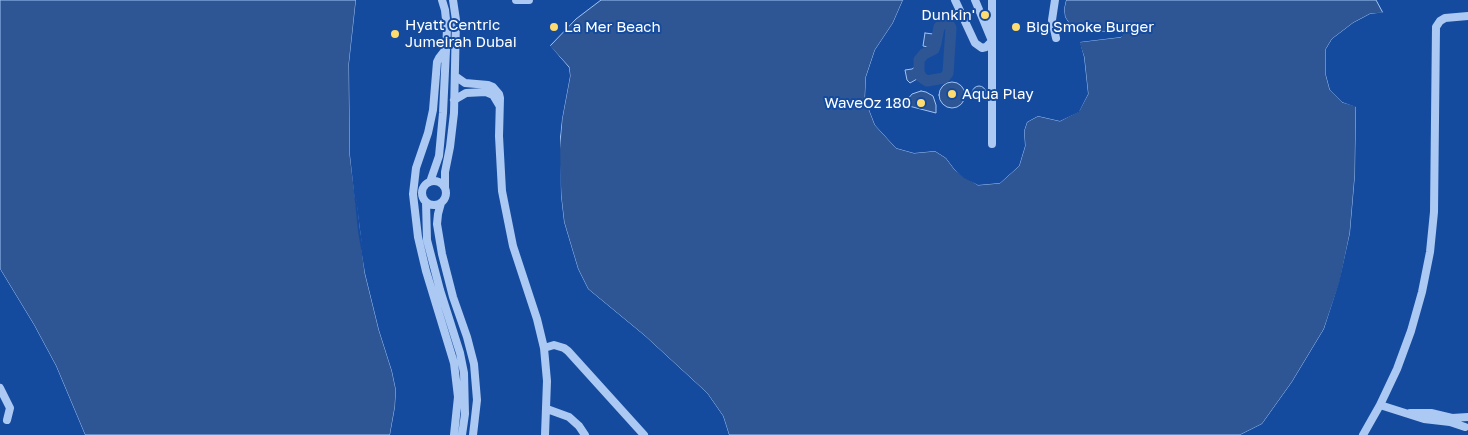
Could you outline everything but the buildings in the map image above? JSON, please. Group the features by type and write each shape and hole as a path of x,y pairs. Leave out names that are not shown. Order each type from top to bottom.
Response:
{"street":[{"path":"430,182 438,163 440,147 447,28 442,0"},
{"path":"453,0 456,20 454,100 450,147 445,172 446,196 441,203 437,224 442,254 452,292 472,352 477,400 473,435"},
{"path":"516,0 529,0"},
{"path":"955,0 975,43 982,48 992,41"},
{"path":"975,0 992,41"},
{"path":"992,0 992,144"},
{"path":"1055,0 1052,20 1056,38"},
{"path":"1362,435 1380,405 1397,369 1411,331 1422,292 1430,252 1434,212 1436,27 1445,18 1466,18"},
{"path":"446,49 437,62 433,110 428,133 416,168 413,194 415,220 422,254 450,347 456,375 458,397 454,435"},
{"path":"455,76 465,83 493,87 499,94 499,163 507,219 513,246 544,348 547,381 545,435"},
{"path":"454,100 466,93 486,92 495,98 500,108"},
{"path":"428,133 440,147"},
{"path":"445,188 439,182 430,182 422,190 426,202 427,240 460,353 464,373 466,407 462,435"},
{"path":"426,202 434,205 441,203"},
{"path":"434,298 445,306"},
{"path":"544,348 559,346 568,351 644,435"},
{"path":"0,388 9,405 10,412 7,420"},
{"path":"1380,405 1450,422 1467,430"},
{"path":"547,409 569,417 585,435"},
{"path":"1430,417 1468,417 1465,424 1467,430"}],"water":[{"path":"0,0 356,0 349,64 350,155 365,273 396,390 390,435 85,435 56,366 0,269"},
{"path":"601,0 903,0 893,23 875,50 866,77 865,99 875,125 896,148 914,153 935,151 946,158 955,170 978,185 1000,183 1019,166 1025,146 1024,131 1027,122 1038,116 1060,121 1079,111 1088,94 1084,57 1079,42 1121,37 1121,32 1074,31 1065,17 1066,0 1376,0 1383,13 1370,14 1353,23 1332,39 1326,49 1326,75 1330,90 1342,102 1356,106 1355,175 1350,233 1340,282 1324,329 1292,382 1262,424 1240,435 729,435 723,416 707,393 645,336 588,289 578,269 564,222 559,155 562,119 570,76 569,67 550,46 576,19"},
{"path":"925,33 933,34 932,44 928,47 923,46"},
{"path":"918,65 919,72 924,79 917,79 910,83 907,80 905,70 912,69"},
{"name":"Aqua Play","path":"952,82 961,86 965,95 961,104 952,108 943,104 939,95 943,86"},
{"path":"976,86 982,86 986,93 982,100 976,100 972,96 972,90"},
{"name":"WaveOz 180","path":"921,91 933,96 936,113 905,105 912,94"}],"pier":[{"path":"356,0 358,0 352,64 352,155 360,230 367,272 399,390 393,435 390,435 396,390 365,273 358,231 350,155 349,64"},
{"path":"903,0 905,1 895,24 877,51 869,78 868,99 877,124 897,146 914,151 936,149 948,156 966,176 978,182 999,180 1016,165 1022,145 1021,131 1026,120 1038,113 1059,118 1077,110 1085,94 1078,40 1120,35 1072,34 1062,17 1061,9 1064,0 1066,0 1065,17 1074,31 1121,32 1123,35 1121,37 1080,42 1084,57 1088,94 1079,112 1060,121 1038,116 1027,122 1024,131 1025,146 1019,166 1000,183 978,185 964,178 946,158 935,151 914,153 896,148 875,125 865,99 866,77 875,50 893,23"},
{"path":"1385,12 1384,16 1370,17 1354,25 1334,41 1329,50 1328,75 1332,89 1344,100 1359,106 1358,175 1352,233 1342,282 1326,330 1295,383 1264,425 1245,435 1240,435 1262,424 1292,382 1324,329 1339,282 1350,233 1355,175 1356,107 1342,102 1330,90 1326,75 1326,49 1332,39 1353,23 1370,14"},
{"path":"549,44 569,68 570,76 560,136 561,196 564,222 578,269 588,289 645,336 707,393 723,416 729,435 726,435 720,417 705,395 643,338 586,290 576,270 562,222 558,196 559,119 568,76 567,69 548,48"},
{"path":"0,269 56,366 85,435 83,435 54,367 32,326 0,274"}],"waterway":[{"path":"944,23 948,23 951,28 948,73 944,78 927,81 921,77 919,72 919,60 924,54 934,49 939,27 944,23"}],"place":[{"name":"Dunkin'","path":"985,15"},
{"name":"La Mer Beach","path":"554,27"},
{"name":"Big Smoke Burger","path":"1016,27"},
{"name":"Hyatt Centric Jumeirah Dubai","path":"395,34"},
{"name":"Aqua Play","path":"952,94"},
{"name":"WaveOz 180","path":"921,103"}]}
